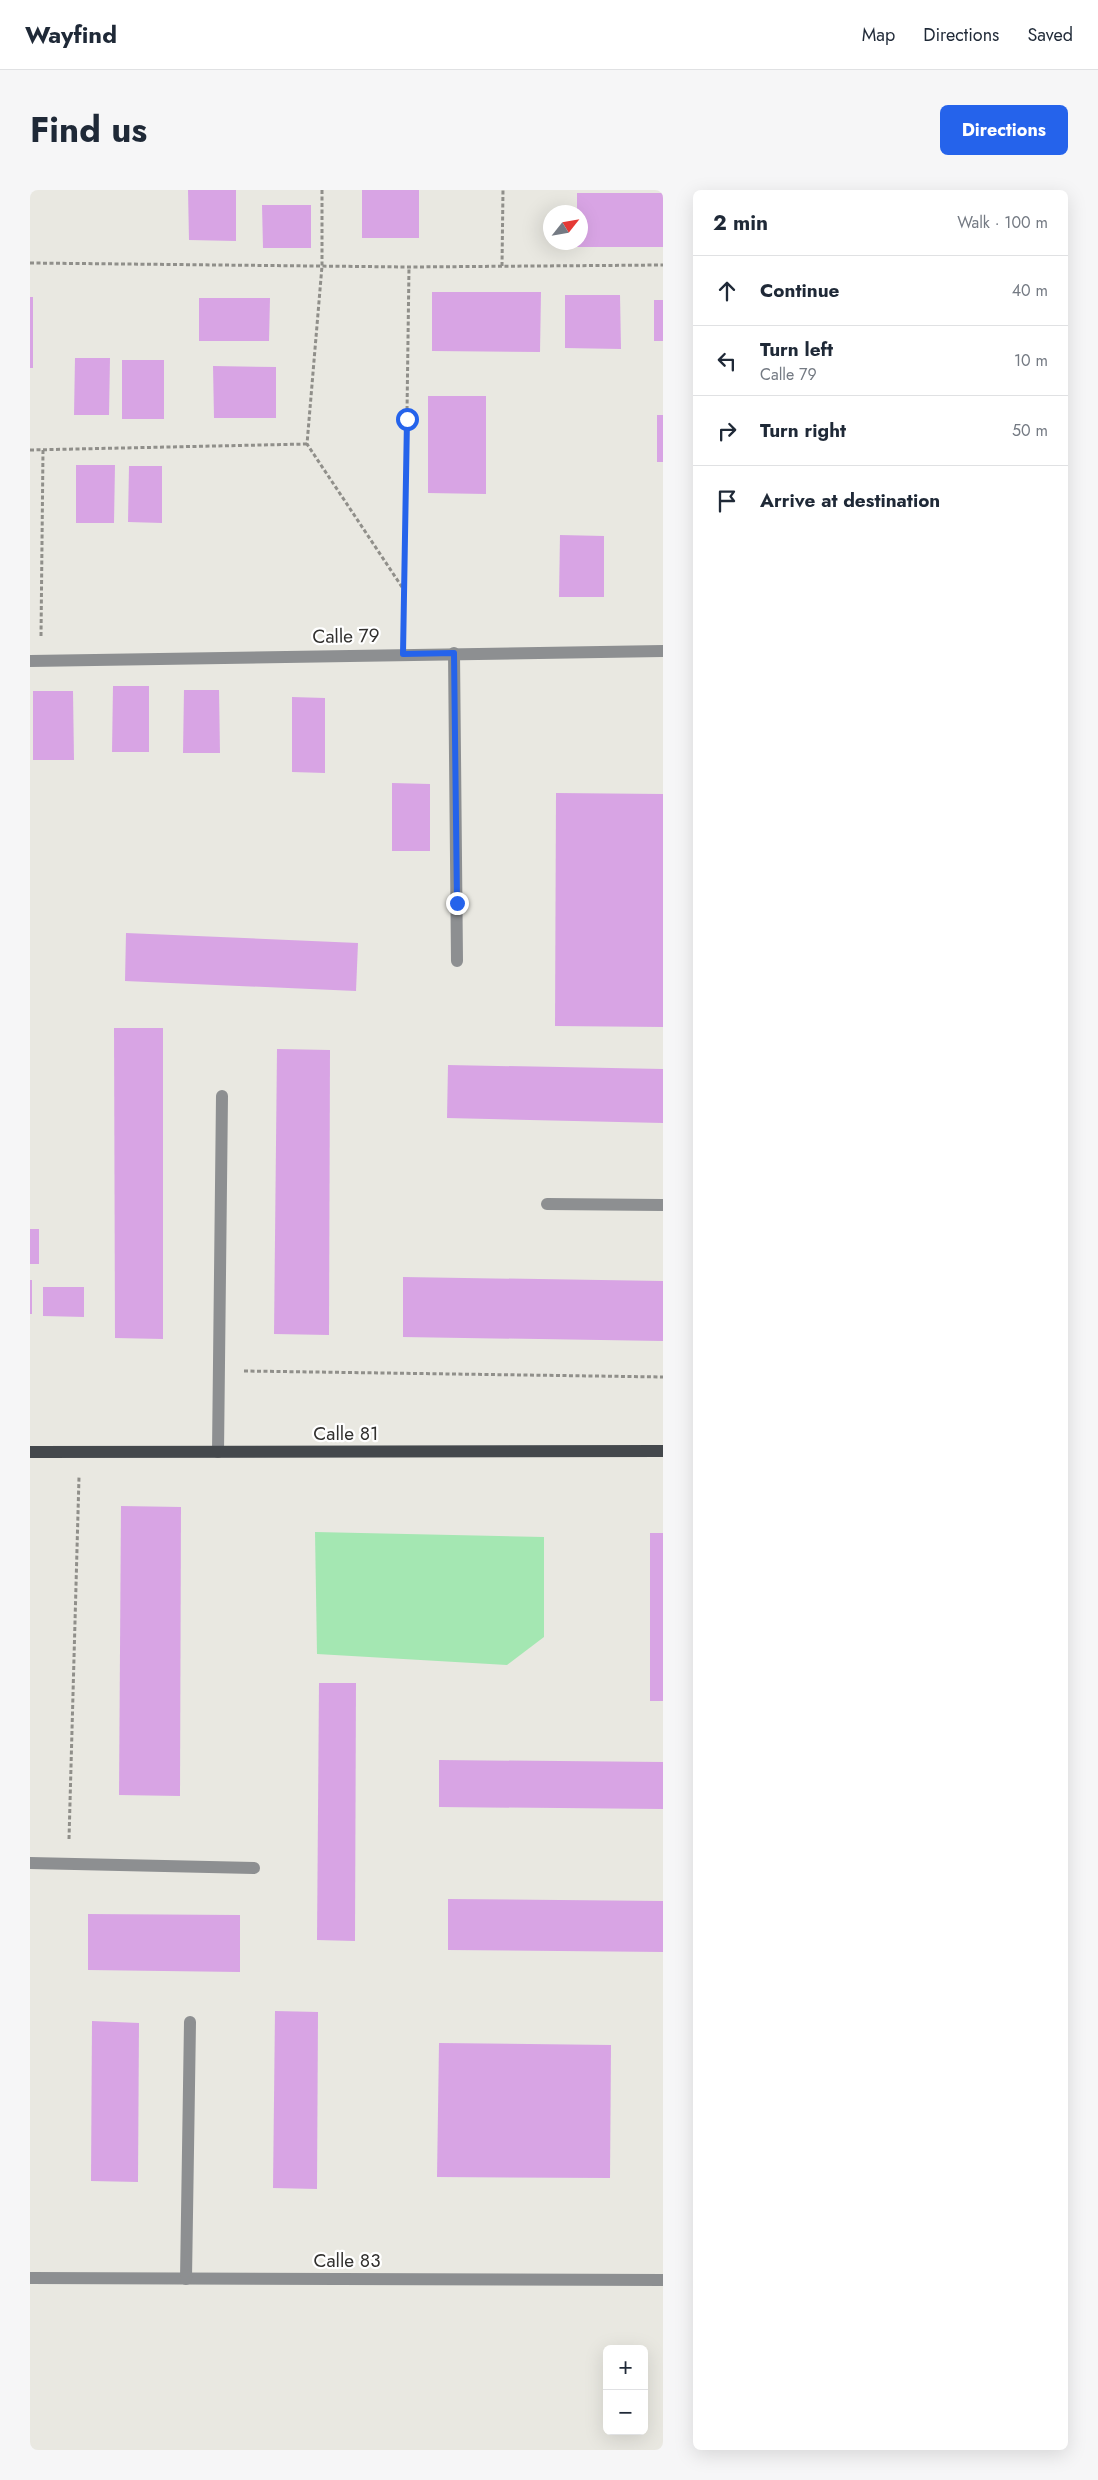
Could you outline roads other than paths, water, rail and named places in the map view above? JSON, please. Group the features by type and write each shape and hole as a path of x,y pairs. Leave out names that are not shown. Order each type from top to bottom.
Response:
{"main road":[{"name":"Calle 81","path":"30,1452 663,1451"}],"street":[{"name":"Calle 79","path":"35,661 663,651"},
{"path":"454,653 457,961"},
{"path":"218,1452 222,1096"},
{"path":"547,1204 663,1204"},
{"path":"30,1863 254,1868"},
{"path":"186,2279 190,2022"},
{"name":"Calle 83","path":"30,2278 663,2280"}]}
